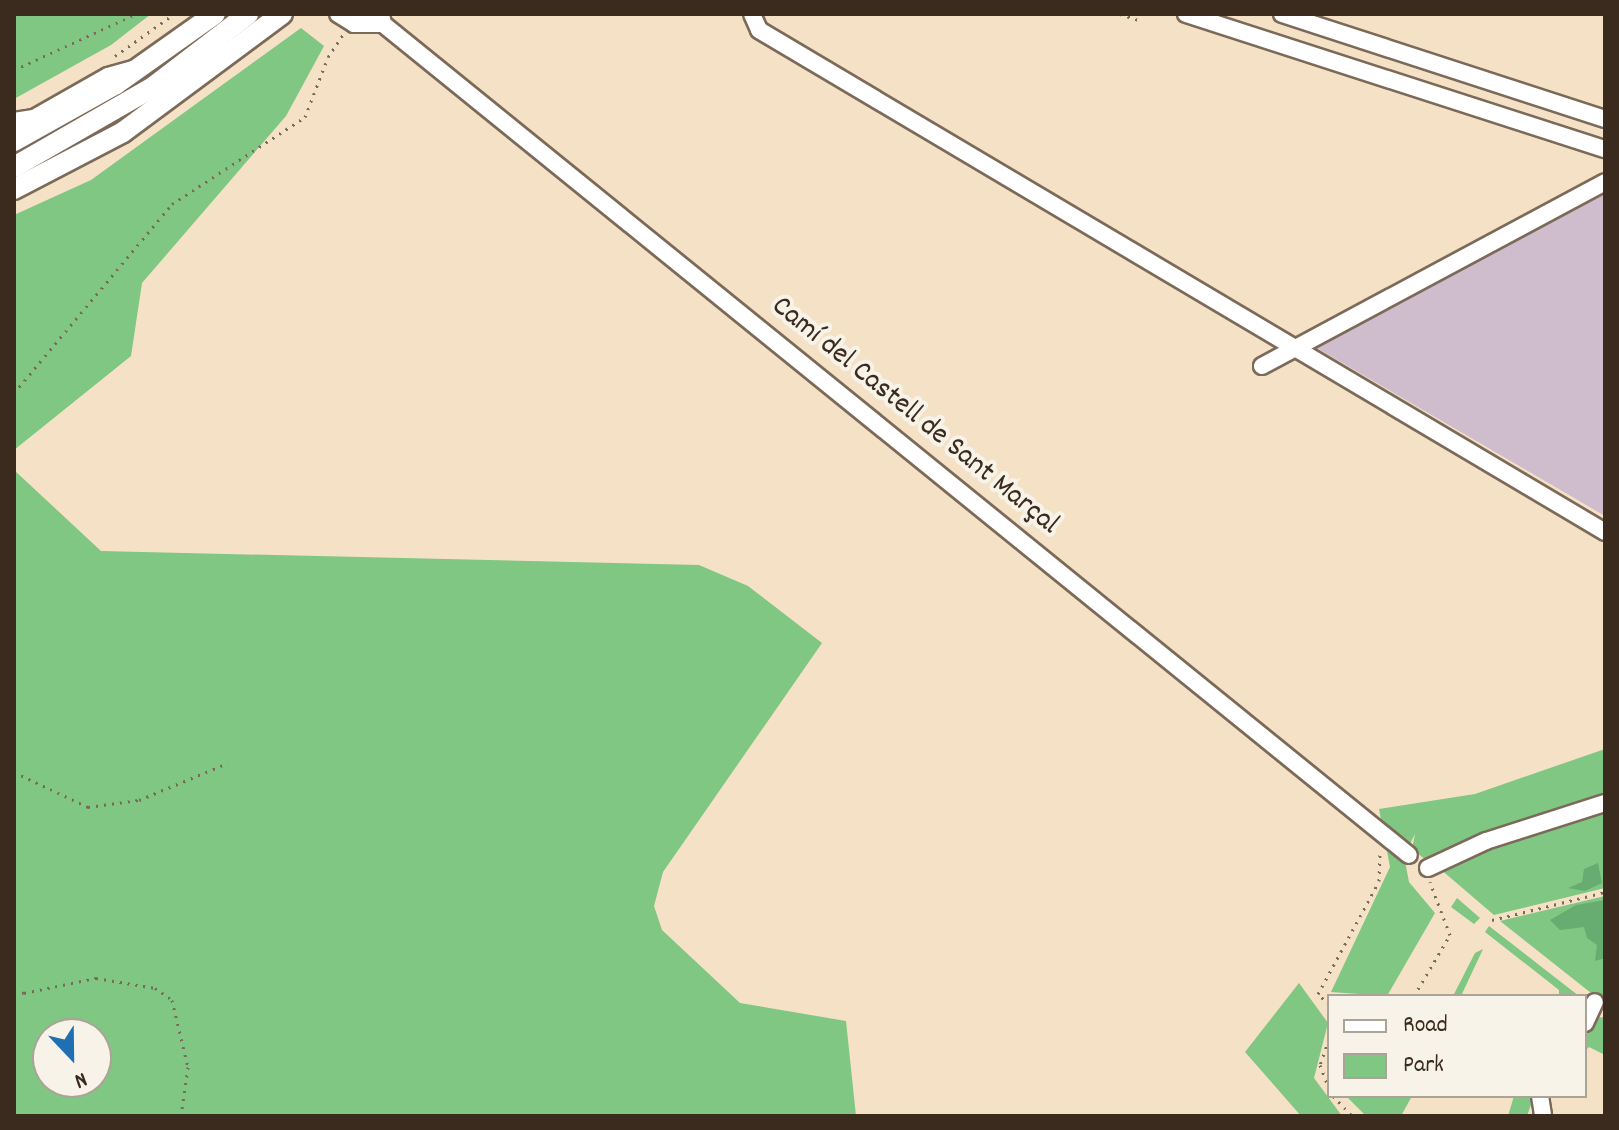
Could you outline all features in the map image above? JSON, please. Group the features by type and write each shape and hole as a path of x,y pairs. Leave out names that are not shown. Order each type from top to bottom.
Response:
{"main road":[{"path":"14,141 146,65 215,14"},
{"path":"14,167 153,87 248,14"},
{"path":"14,189 134,125 282,14"}],"street":[{"path":"338,14 354,24"},
{"path":"752,14 759,30 1605,532"},
{"path":"1186,14 1605,149"},
{"path":"1282,14 1605,119"},
{"name":"Camí del Castell de Sant Marçal","path":"354,24 382,19 1409,855"},
{"path":"14,121 34,118 108,76 146,65"},
{"path":"1262,366 1605,182"},
{"path":"1426,871 1486,841 1605,803"},
{"path":"1587,1019 1595,1002"}],"path":[{"path":"14,70 136,14"},
{"path":"1120,14 1138,20"},
{"path":"14,393 172,204 305,117 328,57 354,24"},
{"path":"14,772 88,807 139,800 228,763"},
{"path":"1327,1002 1318,994 1379,881 1382,861 1375,828"},
{"path":"1415,994 1450,935 1426,871"},
{"path":"1492,920 1605,892"},
{"path":"14,991 96,978 155,988 172,1000 188,1067 181,1116"},
{"path":"1327,1045 1320,1065 1327,1084"},
{"path":"1335,1098 1352,1116"}],"shaded area":[{"path":"1605,194 1605,516 1315,347"}],"green space":[{"path":"14,14 151,14 111,45 14,99"},
{"path":"301,28 324,46 286,116 142,283 131,356 14,450 14,215 91,180"},
{"path":"14,470 101,551 699,565 748,586 822,643 663,872 654,906 662,930 740,1003 846,1021 856,1116 14,1116"},
{"path":"1605,749 1605,800 1426,860 1412,849 1415,834 1404,856 1409,882 1435,913 1388,994 1331,992 1390,867 1379,809 1475,794"},
{"path":"1605,807 1605,888 1494,915 1439,868"},
{"path":"1598,863 1602,883 1585,891 1568,888 1582,882 1584,869"},
{"path":"1605,896 1605,1004 1500,921"},
{"path":"1457,898 1480,918 1474,924 1451,907"},
{"path":"1605,900 1605,958 1595,961 1597,945 1587,938 1584,927 1560,930 1550,920 1576,905"},
{"path":"1489,926 1576,994 1559,994 1559,990 1485,932"},
{"path":"1483,949 1462,994 1454,994 1475,953"},
{"path":"1299,983 1327,1022 1314,1078 1342,1116 1301,1116 1245,1052"},
{"path":"1605,1017 1605,1055 1589,1047 1587,1049 1587,1028 1594,1018"},
{"path":"1348,1098 1411,1098 1401,1116 1366,1116"},
{"path":"1513,1098 1533,1098 1527,1116 1508,1116"}]}
